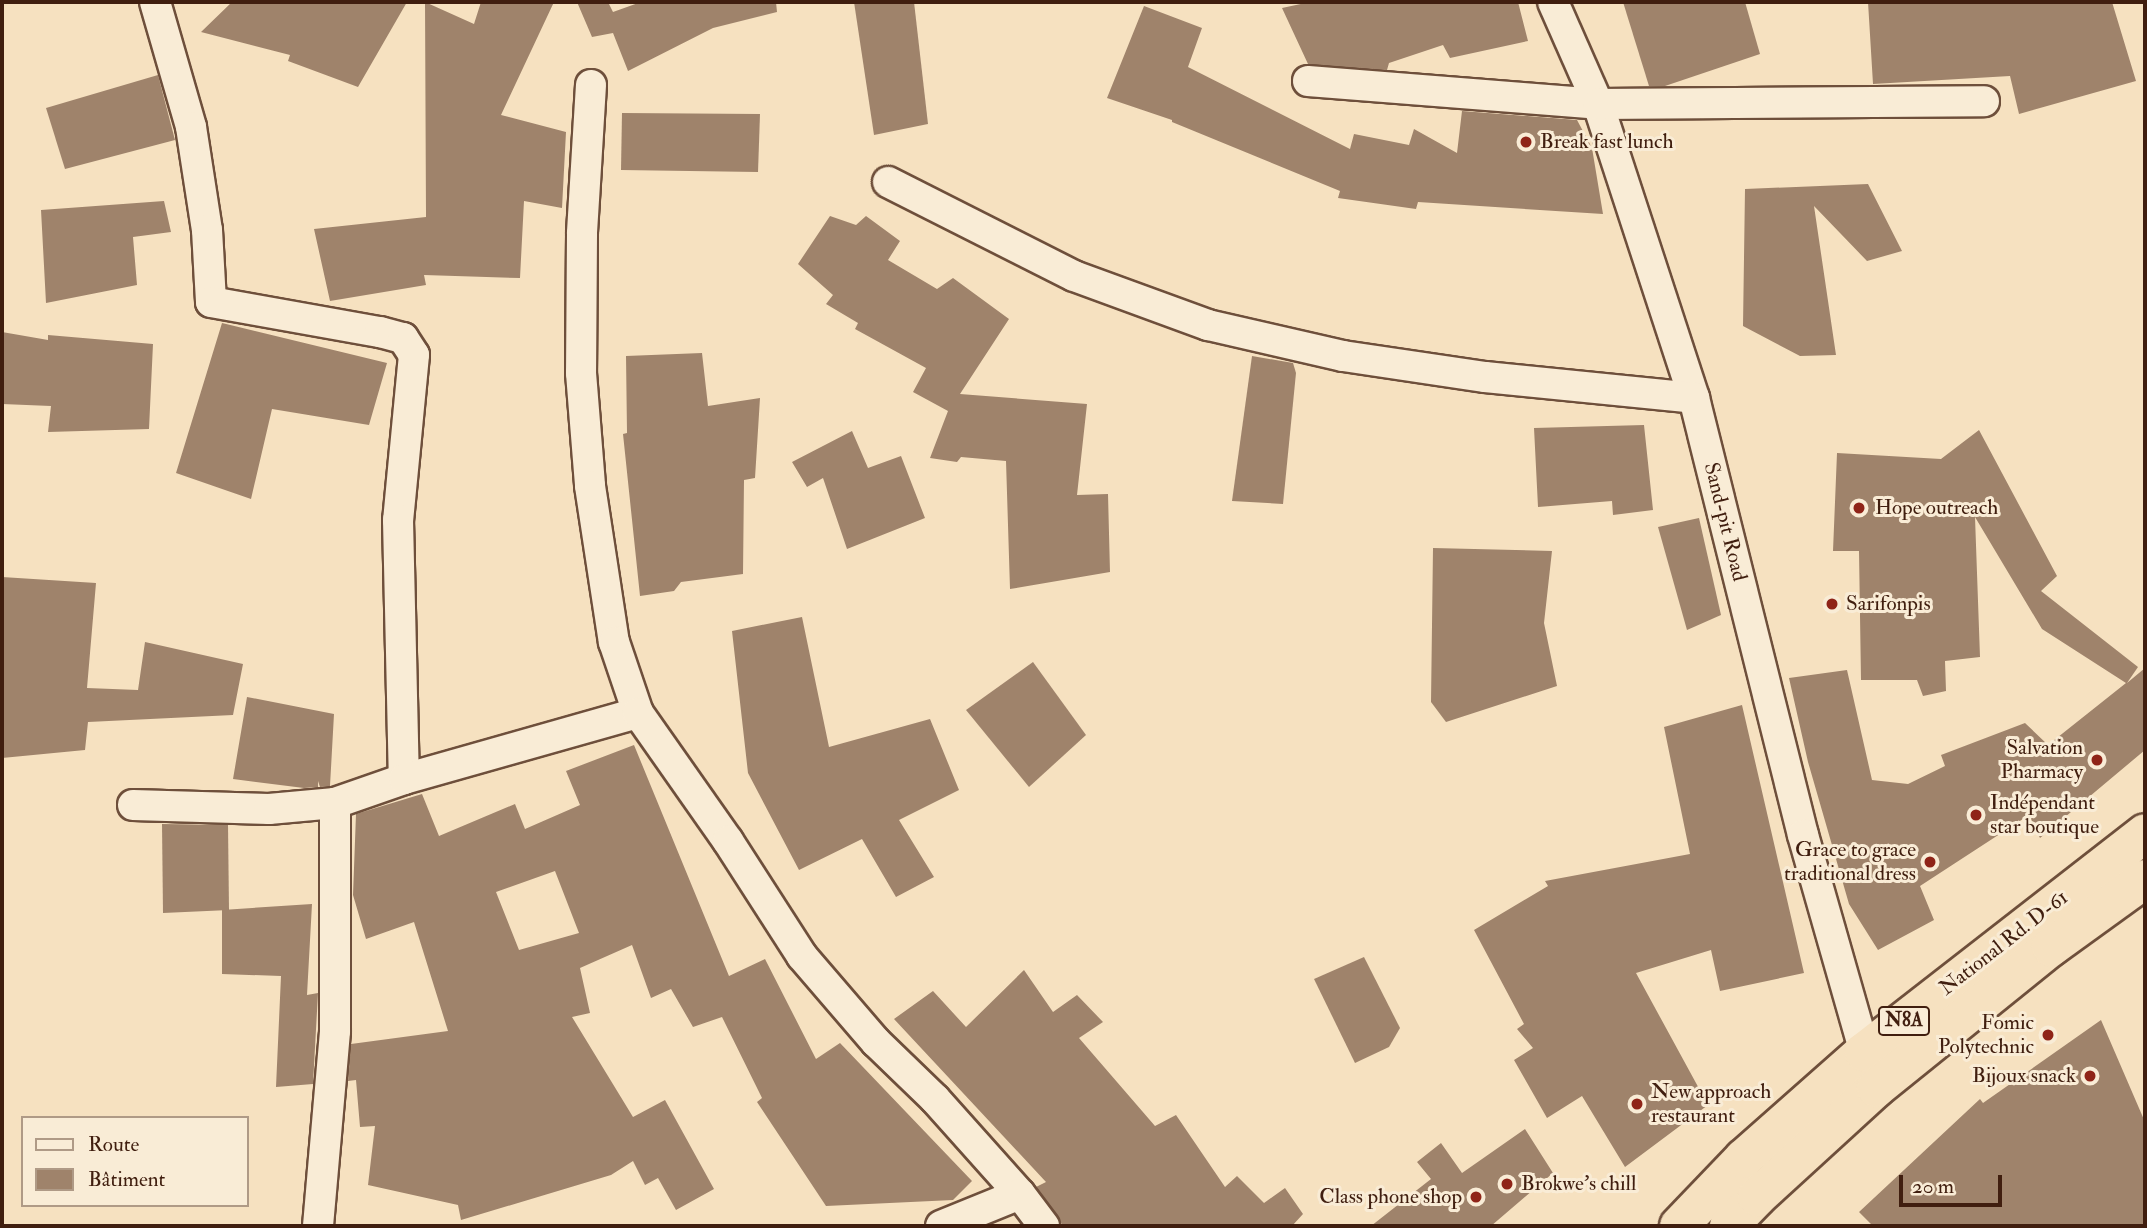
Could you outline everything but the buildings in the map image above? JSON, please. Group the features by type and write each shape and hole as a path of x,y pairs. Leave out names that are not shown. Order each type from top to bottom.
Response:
{"highway":[{"name":"National Rd. D-61","path":"1679,1226 1743,1159 1864,1052 2145,833"},
{"name":"National Rd. D-61","path":"1730,1226 1757,1196 1876,1087 2051,947 2145,879"}],"street":[{"path":"155,2 191,127 207,230 211,302 403,338 414,355 398,520 404,779"},
{"name":"Sand-pit Road","path":"1553,2 1598,104 1694,398 1803,835 1876,1087"},
{"path":"1308,80 1598,104 1984,101"},
{"path":"591,85 582,234 582,386 590,486 614,642 638,713 728,841 802,956 876,1042 935,1099 1020,1194 1044,1226"},
{"path":"887,182 1074,276 1208,325 1343,356 1485,377 1694,398"},
{"path":"133,805 269,809 335,803 404,779 638,713"},
{"path":"320,1226 335,1031 335,803"},
{"path":"941,1226 1020,1194"}],"place":[{"name":"Break fast lunch","path":"1526,142"},
{"name":"Hope outreach","path":"1859,508"},
{"name":"Sarifonpis","path":"1832,604"},
{"name":"Salvation Pharmacy","path":"2097,760"},
{"name":"Indépendant star boutique","path":"1976,815"},
{"name":"Grace to grace traditional dress","path":"1930,862"},
{"name":"Fomic Polytechnic","path":"2048,1035"},
{"name":"Bijoux snack","path":"2090,1076"},
{"name":"New approach restaurant","path":"1637,1104"},
{"name":"Brokwe's chill","path":"1507,1184"},
{"name":"Class phone shop","path":"1476,1197"}]}
